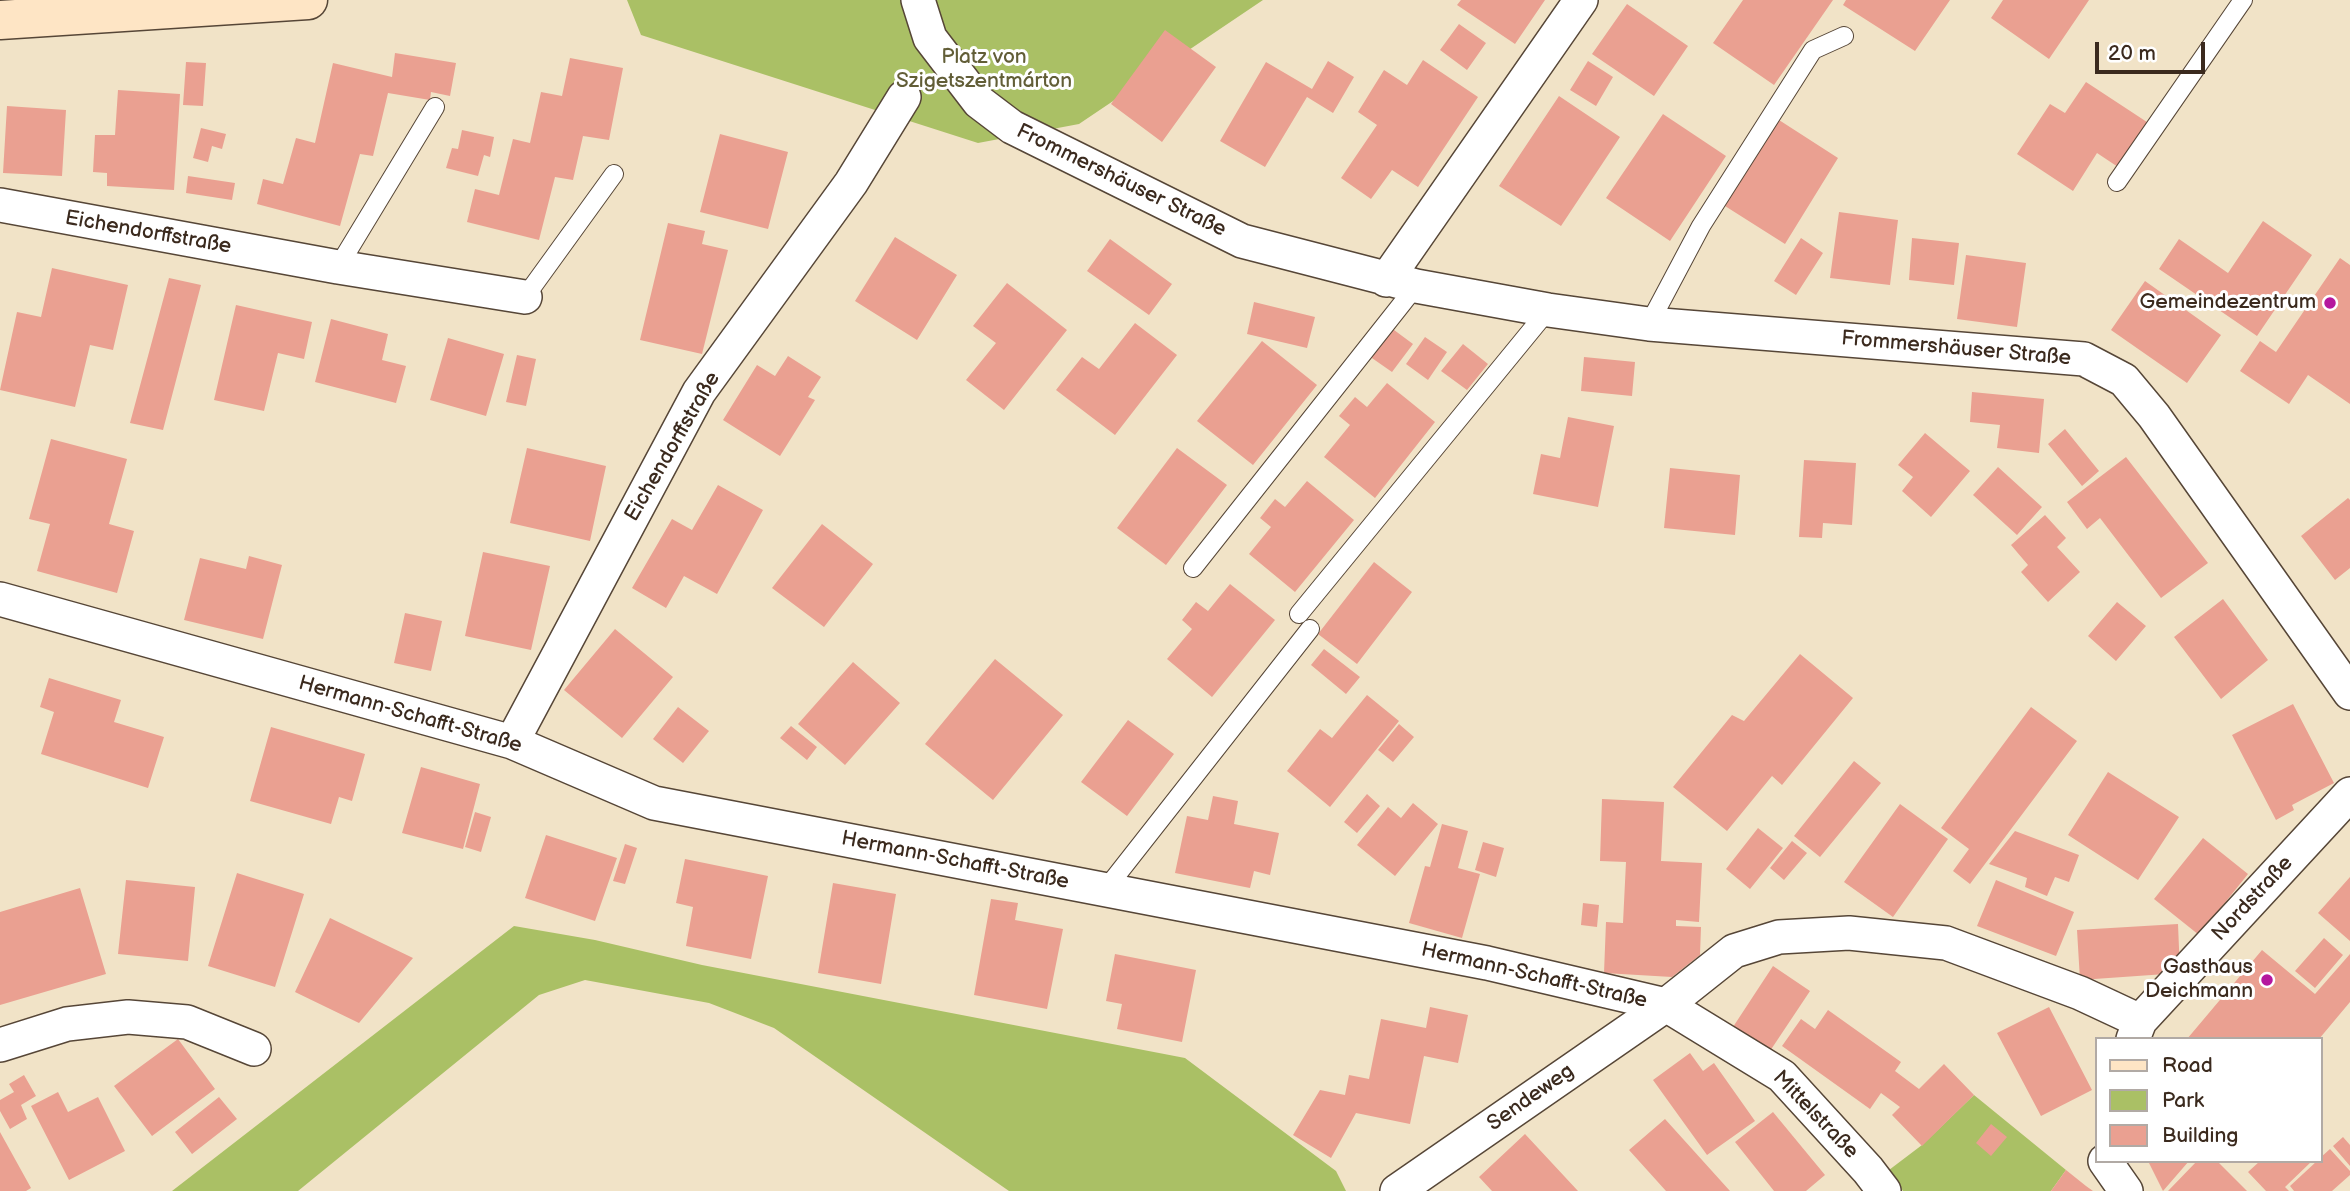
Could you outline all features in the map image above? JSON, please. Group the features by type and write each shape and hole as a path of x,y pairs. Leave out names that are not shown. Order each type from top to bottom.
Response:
{"main road":[{"path":"0,20 44,8 308,0"}],"street":[{"name":"Frommershäuser Straße","path":"918,0 930,38 979,102 1012,127 1242,241 1401,283 1548,310 1649,324 2084,359 2124,380 2154,416 2350,693"},
{"path":"1401,283 1581,0"},
{"name":"Eichendorffstraße","path":"512,742 699,392 851,183 904,97"},
{"name":"Eichendorffstraße","path":"0,205 338,267 525,297"},
{"name":"Hermann-Schafft-Straße","path":"0,599 512,742 654,803 1487,963 1666,1005 1734,951 1779,937 1849,933 1946,943 2080,993 2137,1030"},
{"name":"Nordstraße","path":"2137,1030 2350,793"},
{"name":"Sendeweg","path":"1397,1191 1666,1005"},
{"name":"Mittelstraße","path":"1666,1005 1782,1076 1884,1191"},
{"path":"0,1045 67,1024 128,1017 187,1023 254,1049"},
{"path":"2106,1163 2126,1191"}],"lane":[{"path":"2117,182 2244,0"},
{"path":"1649,324 1701,226 1813,50 1844,36"},
{"path":"338,267 435,107"},
{"name":"Eichendorffstraße","path":"525,297 614,174"},
{"path":"1193,568 1401,283"},
{"path":"1300,614 1548,310"},
{"path":"1105,890 1310,629"}],"green space":[{"name":"Platz von Szigetszentmárton","path":"627,0 1263,0 1079,124 978,143 641,35"},
{"path":"514,926 1185,1058 1336,1171 1346,1191 1009,1191 774,1028 709,1003 585,980 539,995 298,1191 172,1191"},
{"path":"1974,1095 2066,1170 2051,1191 1903,1191 1889,1170 1922,1145"}],"building":[{"path":"1461,0 1545,0 1515,44 1457,5"},
{"path":"1743,0 1833,0 1774,85 1713,43"},
{"path":"1846,0 1950,0 1915,51 1843,5"},
{"path":"2003,0 2089,0 2049,59 1991,18"},
{"path":"1627,4 1688,46 1654,96 1592,54"},
{"path":"1459,24 1486,43 1467,70 1440,50"},
{"path":"1165,30 1216,67 1162,142 1111,104"},
{"path":"395,53 456,63 450,96 431,92 430,100 388,93 373,156 360,154 340,226 257,204 263,179 283,184 296,138 315,143 333,63 392,77"},
{"path":"570,58 623,68 609,140 583,136 573,180 555,177 539,240 467,222 475,189 499,195 513,139 530,143 541,92 562,96"},
{"path":"1423,60 1478,97 1418,187 1392,170 1371,199 1341,178 1377,125 1358,112 1384,70 1407,85"},
{"path":"1328,61 1354,77 1333,113 1307,97 1265,167 1220,141 1266,62 1312,89"},
{"path":"1588,61 1613,77 1596,106 1570,90"},
{"path":"186,62 206,63 203,106 183,105"},
{"path":"2086,82 2153,126 2124,171 2097,153 2073,191 2017,154 2050,104 2065,113"},
{"path":"118,90 180,94 174,190 107,186 107,173 93,172 95,135 115,135"},
{"path":"1559,96 1620,137 1561,226 1499,186"},
{"path":"7,106 66,110 62,176 3,173"},
{"path":"1663,114 1726,156 1670,241 1606,198"},
{"path":"1779,120 1838,158 1785,244 1725,206"},
{"path":"201,128 226,134 222,149 212,146 208,162 193,158"},
{"path":"462,130 494,137 490,157 484,155 478,176 446,168 452,148 458,149"},
{"path":"720,134 788,152 768,229 700,212"},
{"path":"188,176 235,183 232,200 186,193"},
{"path":"1839,212 1898,220 1890,285 1830,278"},
{"path":"2263,221 2312,255 2257,336 2159,269 2179,239 2228,273"},
{"path":"668,223 705,231 702,244 728,250 702,354 640,340"},
{"path":"895,237 957,275 917,340 855,301"},
{"path":"1801,238 1823,253 1796,295 1774,281"},
{"path":"1912,238 1959,243 1954,285 1909,280"},
{"path":"1110,239 1172,284 1149,315 1087,271"},
{"path":"1966,255 2026,263 2017,327 1957,319"},
{"name":"Gemeindezentrum","path":"2340,258 2350,265 2350,404 2308,375 2289,404 2240,371 2260,341 2276,352"},
{"path":"52,268 128,285 113,350 90,345 75,407 0,390 17,312 41,317"},
{"path":"169,278 201,285 163,430 130,423"},
{"path":"2145,281 2221,335 2187,383 2111,330"},
{"path":"1007,283 1067,330 1004,410 966,380 996,343 973,326"},
{"path":"1254,302 1315,317 1307,348 1247,334"},
{"path":"236,305 312,322 304,359 278,353 264,411 214,400"},
{"path":"331,319 388,334 382,360 406,366 396,403 315,382"},
{"path":"1135,323 1177,355 1115,435 1056,390 1082,357 1099,369"},
{"path":"1390,327 1413,344 1392,372 1369,356"},
{"path":"1425,337 1447,352 1428,380 1406,364"},
{"path":"448,338 504,354 486,416 430,400"},
{"path":"1262,341 1317,385 1253,465 1197,421"},
{"path":"1463,344 1488,364 1467,390 1441,371"},
{"path":"517,355 536,359 526,406 506,402"},
{"path":"788,356 821,377 808,397 815,400 780,456 723,420 757,365 775,376"},
{"path":"1584,357 1635,362 1632,396 1581,391"},
{"path":"1387,383 1435,422 1375,498 1324,457 1350,425 1339,416 1355,397 1367,407"},
{"path":"1972,392 2044,399 2039,453 1997,448 2000,425 1970,422"},
{"path":"1568,417 1614,426 1598,507 1533,494 1541,454 1560,458"},
{"path":"2065,429 2099,471 2082,486 2048,444"},
{"path":"1925,433 1970,471 1931,517 1902,491 1913,477 1898,465"},
{"path":"51,439 127,459 109,524 134,531 117,593 37,571 50,524 29,519"},
{"path":"527,448 606,466 590,541 510,523"},
{"path":"1177,448 1227,485 1166,565 1117,528"},
{"path":"2126,457 2208,563 2161,598 2100,518 2087,529 2067,502"},
{"path":"1804,460 1856,463 1852,525 1823,523 1822,538 1799,537"},
{"path":"1998,467 2042,507 2017,535 1973,495"},
{"path":"1670,468 1740,475 1735,535 1664,528"},
{"path":"1307,481 1354,520 1295,592 1249,554 1271,527 1260,518 1275,499 1285,507"},
{"path":"718,485 763,510 717,594 684,576 666,608 632,588 672,519 692,530"},
{"path":"2348,498 2350,568 2335,580 2301,536"},
{"path":"2045,515 2066,538 2057,547 2080,572 2048,602 2021,572 2028,565 2011,545"},
{"path":"822,524 873,564 824,627 772,588"},
{"path":"483,552 550,566 531,650 465,636"},
{"path":"249,556 282,565 263,639 184,620 200,558 246,569"},
{"path":"1374,562 1412,592 1357,664 1318,634"},
{"path":"1230,584 1275,620 1212,697 1167,659 1192,629 1182,620 1196,602 1208,611"},
{"path":"2223,599 2268,660 2221,699 2174,637"},
{"path":"2117,602 2146,626 2116,661 2088,636"},
{"path":"405,613 442,621 431,671 394,663"},
{"path":"615,629 673,677 622,738 564,690"},
{"path":"1324,649 1360,677 1346,694 1311,665"},
{"path":"1800,654 1853,698 1782,785 1772,776 1727,831 1673,787 1732,715 1744,721"},
{"path":"995,659 1063,715 993,800 925,744"},
{"path":"853,662 900,703 845,765 798,724"},
{"path":"49,678 121,700 114,722 164,737 148,788 41,754 54,712 40,707"},
{"path":"1367,695 1399,721 1330,807 1287,771 1320,729 1332,738"},
{"path":"2293,704 2334,783 2292,805 2294,810 2276,820 2232,735"},
{"path":"678,707 709,731 683,763 653,739"},
{"path":"2031,707 2077,741 1970,884 1953,871 1969,849 1941,828"},
{"path":"1128,720 1174,754 1127,816 1081,782"},
{"path":"1399,724 1414,737 1393,762 1378,750"},
{"path":"791,726 817,747 807,760 780,738"},
{"path":"271,727 365,754 352,801 339,797 331,824 250,801"},
{"path":"1854,761 1881,783 1820,857 1794,836"},
{"path":"421,767 480,784 463,849 402,833"},
{"path":"2108,772 2179,817 2138,880 2068,835"},
{"path":"1367,794 1380,806 1357,833 1344,822"},
{"path":"1213,796 1238,801 1234,824 1279,833 1270,875 1254,871 1250,888 1175,873 1187,816 1208,820"},
{"path":"1602,799 1664,802 1661,861 1702,863 1699,922 1676,920 1676,926 1701,927 1700,955 1672,977 1604,973 1606,922 1623,923 1626,862 1600,861"},
{"path":"1413,803 1438,824 1395,876 1357,845 1388,807 1401,818"},
{"path":"1900,804 1948,839 1893,917 1844,882"},
{"path":"475,812 491,817 481,852 465,847"},
{"path":"1442,824 1468,831 1458,868 1480,874 1462,938 1409,923 1425,866 1430,867"},
{"path":"1758,828 1783,848 1750,889 1726,869"},
{"path":"2015,831 2079,855 2069,882 2055,877 2047,896 2025,887 2027,878 1989,864"},
{"path":"546,835 617,858 595,921 525,898"},
{"path":"2203,838 2248,874 2199,935 2154,899"},
{"path":"1792,841 1807,853 1784,880 1770,868"},
{"path":"1483,842 1504,848 1496,877 1475,870"},
{"path":"625,844 637,848 625,884 613,881"},
{"path":"685,859 768,876 751,959 686,946 693,907 676,903"},
{"path":"237,873 304,894 275,987 208,966"},
{"path":"2350,877 2350,941 2318,913"},
{"path":"126,880 195,887 188,961 118,954"},
{"path":"1996,880 2074,912 2056,956 1977,926"},
{"path":"833,883 896,894 881,984 818,973"},
{"path":"80,888 106,974 0,1005 0,912"},
{"path":"991,899 1018,903 1015,920 1063,929 1047,1009 974,995"},
{"path":"1583,903 1599,905 1597,927 1581,925"},
{"path":"330,918 413,958 359,1023 295,992"},
{"path":"2178,924 2180,973 2080,980 2077,930"},
{"path":"2324,938 2343,955 2315,988 2295,971"},
{"name":"Gasthaus Deichmann","path":"2262,950 2315,994 2350,954 2350,1002 2321,1037 2189,1037"},
{"path":"1115,954 1196,970 1182,1042 1117,1029 1122,1004 1106,1001"},
{"path":"1773,966 1810,991 1770,1051 1733,1027"},
{"path":"1430,1007 1468,1015 1458,1063 1424,1056 1410,1124 1356,1113 1331,1158 1293,1135 1320,1090 1345,1095 1349,1075 1369,1079 1381,1019 1426,1028"},
{"path":"2049,1007 2092,1090 2041,1116 1997,1033"},
{"path":"1828,1010 1901,1062 1895,1071 1919,1089 1944,1064 1974,1095 1922,1146 1892,1115 1900,1107 1881,1093 1870,1109 1782,1046 1801,1019 1815,1029"},
{"path":"178,1039 215,1089 152,1136 114,1086"},
{"path":"1690,1053 1703,1071 1714,1063 1755,1121 1707,1155 1653,1080"},
{"path":"24,1075 36,1096 21,1105 27,1119 10,1129 0,1111 0,1100 14,1092 9,1084"},
{"path":"58,1092 68,1112 98,1097 125,1151 69,1180 31,1106"},
{"path":"219,1097 237,1119 192,1154 175,1132"},
{"path":"1773,1112 1825,1175 1806,1191 1774,1191 1735,1142"},
{"path":"1665,1119 1730,1191 1666,1191 1629,1150"},
{"path":"1991,1124 2007,1137 1991,1156 1976,1143"},
{"path":"0,1132 31,1188 26,1191 0,1191"},
{"path":"1525,1134 1578,1191 1492,1191 1479,1177"},
{"path":"2343,1137 2350,1145 2350,1166 2333,1146"},
{"path":"2330,1149 2350,1171 2350,1175 2332,1191 2294,1191 2290,1186 2315,1163 2322,1163 2322,1156"},
{"path":"2149,1163 2187,1163 2163,1191"},
{"path":"2195,1163 2219,1163 2247,1191 2168,1191"},
{"path":"2258,1163 2310,1163 2285,1187 2289,1191 2266,1191 2248,1172"},
{"path":"2066,1170 2086,1186 2093,1191 2051,1191"}],"place":[{"name":"Gemeindezentrum","path":"2330,303"},
{"name":"Gasthaus Deichmann","path":"2267,980"}]}
